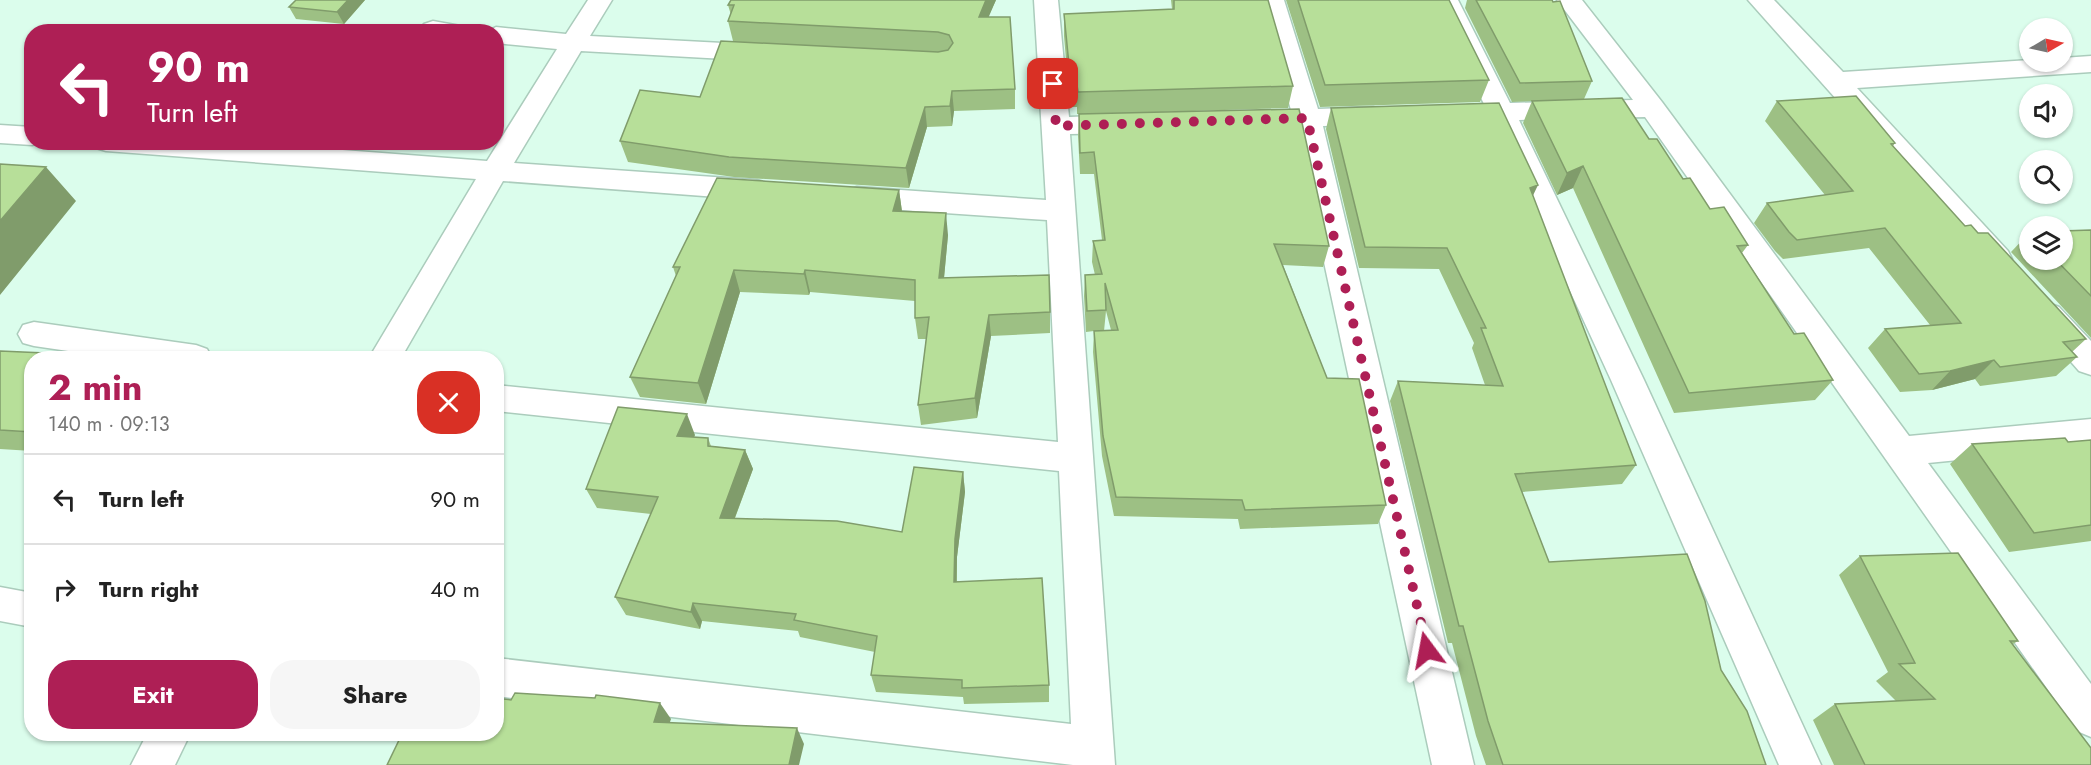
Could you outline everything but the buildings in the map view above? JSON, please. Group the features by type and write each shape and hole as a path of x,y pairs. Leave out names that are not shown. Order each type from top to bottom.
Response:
{"street":[{"path":"389,351 494,172 600,0"},
{"path":"504,678 1094,756 1056,126 1046,0"},
{"path":"1272,0 1307,118 1453,765"},
{"path":"1446,0 1503,112 1683,499 1800,765"},
{"path":"1569,0 1653,108 2089,710"},
{"path":"1760,0 2091,362"},
{"path":"504,36 574,43 786,54"},
{"path":"1836,81 2091,64"},
{"path":"1434,114 1653,108"},
{"path":"1223,121 1399,115"},
{"path":"1056,126 1152,123"},
{"path":"0,134 24,136"},
{"path":"209,150 778,192"},
{"path":"825,195 1061,211"},
{"path":"34,334 149,351"},
{"path":"504,399 1076,458"},
{"path":"1900,451 2091,433"},
{"path":"0,604 24,608"},
{"path":"152,765 166,741"}],"route":[{"path":"1053,84 1056,126 1307,118 1427,650"}]}
